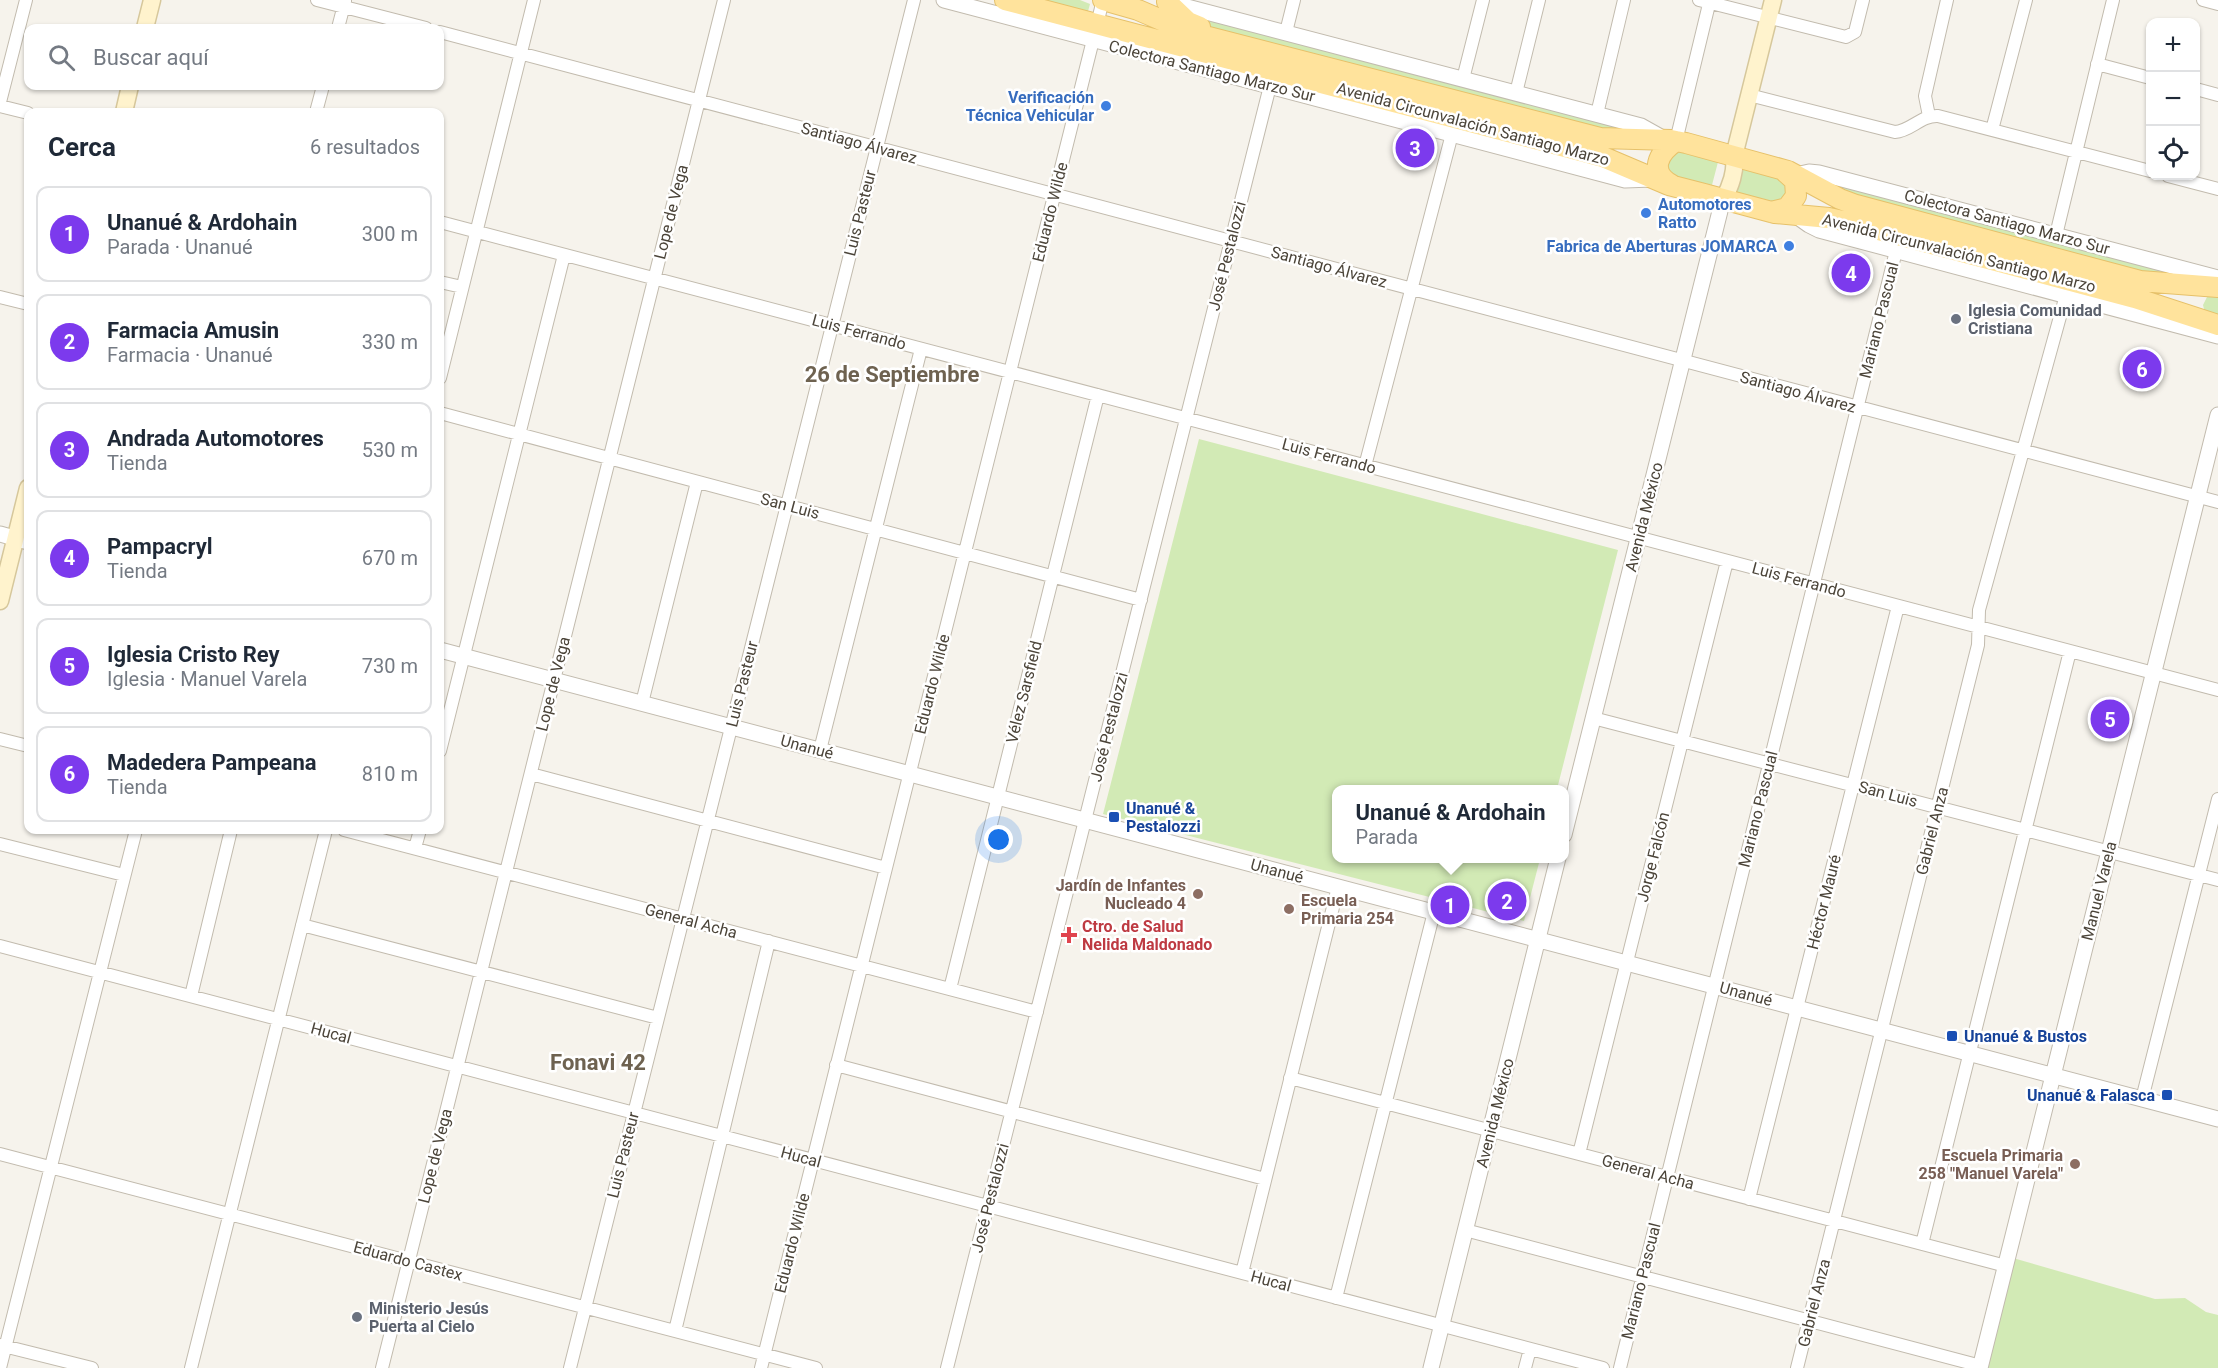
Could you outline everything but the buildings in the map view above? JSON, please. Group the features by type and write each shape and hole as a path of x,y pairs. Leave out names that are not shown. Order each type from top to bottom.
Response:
{"main road":[{"path":"146,24 152,0"},
{"name":"Avenida Circunvalación Santiago Marzo","path":"1005,0 1095,33 1603,157 1674,186 1769,212 1829,218 1856,224 2135,297 2212,329"},
{"name":"Avenida Circunvalación Santiago Marzo","path":"1103,0 1143,12 1185,30 1600,138 1671,141 1734,156 1788,172 1839,199 1868,208 2140,281 2215,283"},
{"name":"Avenida México","path":"1723,199 1719,184 1725,163 1734,156 1773,0"},
{"path":"1163,1 1191,24 1245,40 1284,56"},
{"path":"125,108 129,90"},
{"path":"1671,141 1662,152 1658,163 1662,177 1674,186"},
{"path":"1769,212 1784,210 1790,206 1796,196 1796,184 1788,172"},
{"path":"2212,329 2194,310 2194,300 2198,291 2215,283"},
{"path":"0,601 24,505"}],"street":[{"path":"24,112 0,104 26,0"},
{"path":"317,0 344,3 413,24"},
{"path":"444,352 534,0"},
{"name":"Lope de Vega","path":"382,1368 724,0"},
{"name":"Luis Pasteur","path":"570,1368 914,0"},
{"name":"Colectora Santiago Marzo Sur","path":"944,0 1095,33 1270,86 1625,180 1655,178"},
{"name":"Eduardo Wilde","path":"761,1368 1103,0"},
{"path":"1286,32 1294,0"},
{"path":"1464,79 1483,0"},
{"path":"1515,93 1539,0"},
{"path":"1597,114 1624,0"},
{"path":"1163,1 1597,114 1644,127 1671,141 1706,1 1849,36 1855,32 1863,0"},
{"path":"1929,116 1924,96 1947,0"},
{"path":"1992,130 2026,0"},
{"path":"2056,235 2113,0"},
{"path":"2203,0 2218,4"},
{"path":"339,24 344,3"},
{"name":"Santiago Álvarez","path":"444,33 2218,502"},
{"path":"2097,64 2146,77"},
{"name":"José Pestalozzi","path":"947,1368 1270,86"},
{"path":"317,108 322,90"},
{"path":"2200,90 2218,95"},
{"path":"1749,95 1895,132 1904,130 1929,116 1938,116 2146,170"},
{"path":"1365,466 1452,134"},
{"name":"Colectora Santiago Marzo Sur","path":"1788,172 1818,173 2056,235 2215,283"},
{"path":"2183,180 2218,189"},
{"name":"Avenida México","path":"1569,815 1723,199"},
{"path":"1795,215 1819,230 2066,296 2212,329"},
{"name":"Luis Ferrando","path":"444,223 2218,690"},
{"name":"Mariano Pascual","path":"1620,1368 1896,251"},
{"path":"444,734 564,255"},
{"path":"444,283 462,287"},
{"name":"Gabriel Anza","path":"1797,1368 1978,645 1979,610 2066,296"},
{"path":"0,297 24,303"},
{"path":"820,750 921,349"},
{"name":"Vélez Sarsfield","path":"950,989 1098,395"},
{"name":"San Luis","path":"444,414 1141,600"},
{"name":"Manuel Varela","path":"1981,1367 2218,415"},
{"path":"642,703 697,482"},
{"name":"Jorge Falcón","path":"1579,1154 1727,561"},
{"name":"Héctor Mauré","path":"1749,1198 1898,606"},
{"name":"Unanué","path":"444,651 2218,1119"},
{"path":"1922,1244 2070,651"},
{"name":"San Luis","path":"1593,718 2218,880"},
{"path":"0,739 24,745"},
{"path":"531,774 886,868"},
{"path":"2142,1099 2218,799"},
{"path":"0,1368 3,1345 51,1167 135,834"},
{"path":"191,996 230,834"},
{"path":"191,1368 325,834"},
{"name":"General Acha","path":"360,834 1037,1012"},
{"path":"415,848 419,834"},
{"path":"0,844 124,875"},
{"name":"Avenida México","path":"1431,1368 1557,863"},
{"path":"1242,1273 1338,887"},
{"path":"1336,1298 1434,912"},
{"path":"302,925 658,1018"},
{"path":"675,1331 769,941"},
{"name":"Hucal","path":"0,946 1603,1368"},
{"path":"836,1065 1266,1179"},
{"name":"General Acha","path":"1290,1078 2006,1266"},
{"name":"Eduardo Castex","path":"0,1154 816,1368"},
{"path":"1465,1230 1981,1367"},
{"path":"3,1345 92,1368"},
{"path":"1525,1368 1530,1349"}],"green space":[{"path":"1026,0 1080,0 1090,4 1087,15"},
{"path":"1183,10 1644,131 1615,134 1198,24"},
{"path":"1681,152 1718,162 1712,185 1677,177 1670,172 1667,164 1675,153"},
{"path":"1740,169 1780,178 1786,184 1786,195 1776,202 1735,192"},
{"path":"1814,177 2187,274 2167,279 1858,201"},
{"path":"2218,293 2218,320 2205,313 2203,305 2208,295"},
{"path":"1199,439 1618,550 1558,785 1332,785 1332,863 1539,863 1524,921 1103,814"},
{"path":"2013,1258 2155,1299 2185,1298 2206,1312 2218,1315 2218,1368 1985,1368"}],"place":[{"name":"Verificación Técnica Vehicular","path":"1106,106"},
{"name":"Andrada Automotores","path":"1415,148"},
{"name":"Automotores Ratto","path":"1646,213"},
{"name":"Fabrica de Aberturas JOMARCA","path":"1789,246"},
{"name":"Pampacryl","path":"1851,273"},
{"name":"Iglesia Comunidad Cristiana","path":"1956,319"},
{"name":"Madedera Pampeana","path":"2142,369"},
{"name":"Iglesia Cristo Rey","path":"2110,719"},
{"name":"Unanué & Pestalozzi","path":"1114,817"},
{"name":"Jardín de Infantes Nucleado 4","path":"1198,894"},
{"name":"Farmacia Amusin","path":"1507,901"},
{"name":"Unanué & Ardohain","path":"1450,905"},
{"name":"Escuela Primaria 254","path":"1289,909"},
{"name":"Ctro. de Salud Nelida Maldonado","path":"1069,935"},
{"name":"Unanué & Bustos","path":"1952,1036"},
{"name":"Unanué & Falasca","path":"2167,1095"},
{"name":"Escuela Primaria 258 \"Manuel Varela\"","path":"2075,1164"},
{"name":"Ministerio Jesús Puerta al Cielo","path":"357,1317"}],"district":[{"name":"26 de Septiembre","path":"892,374"},
{"name":"Fonavi 42","path":"598,1062"}]}
